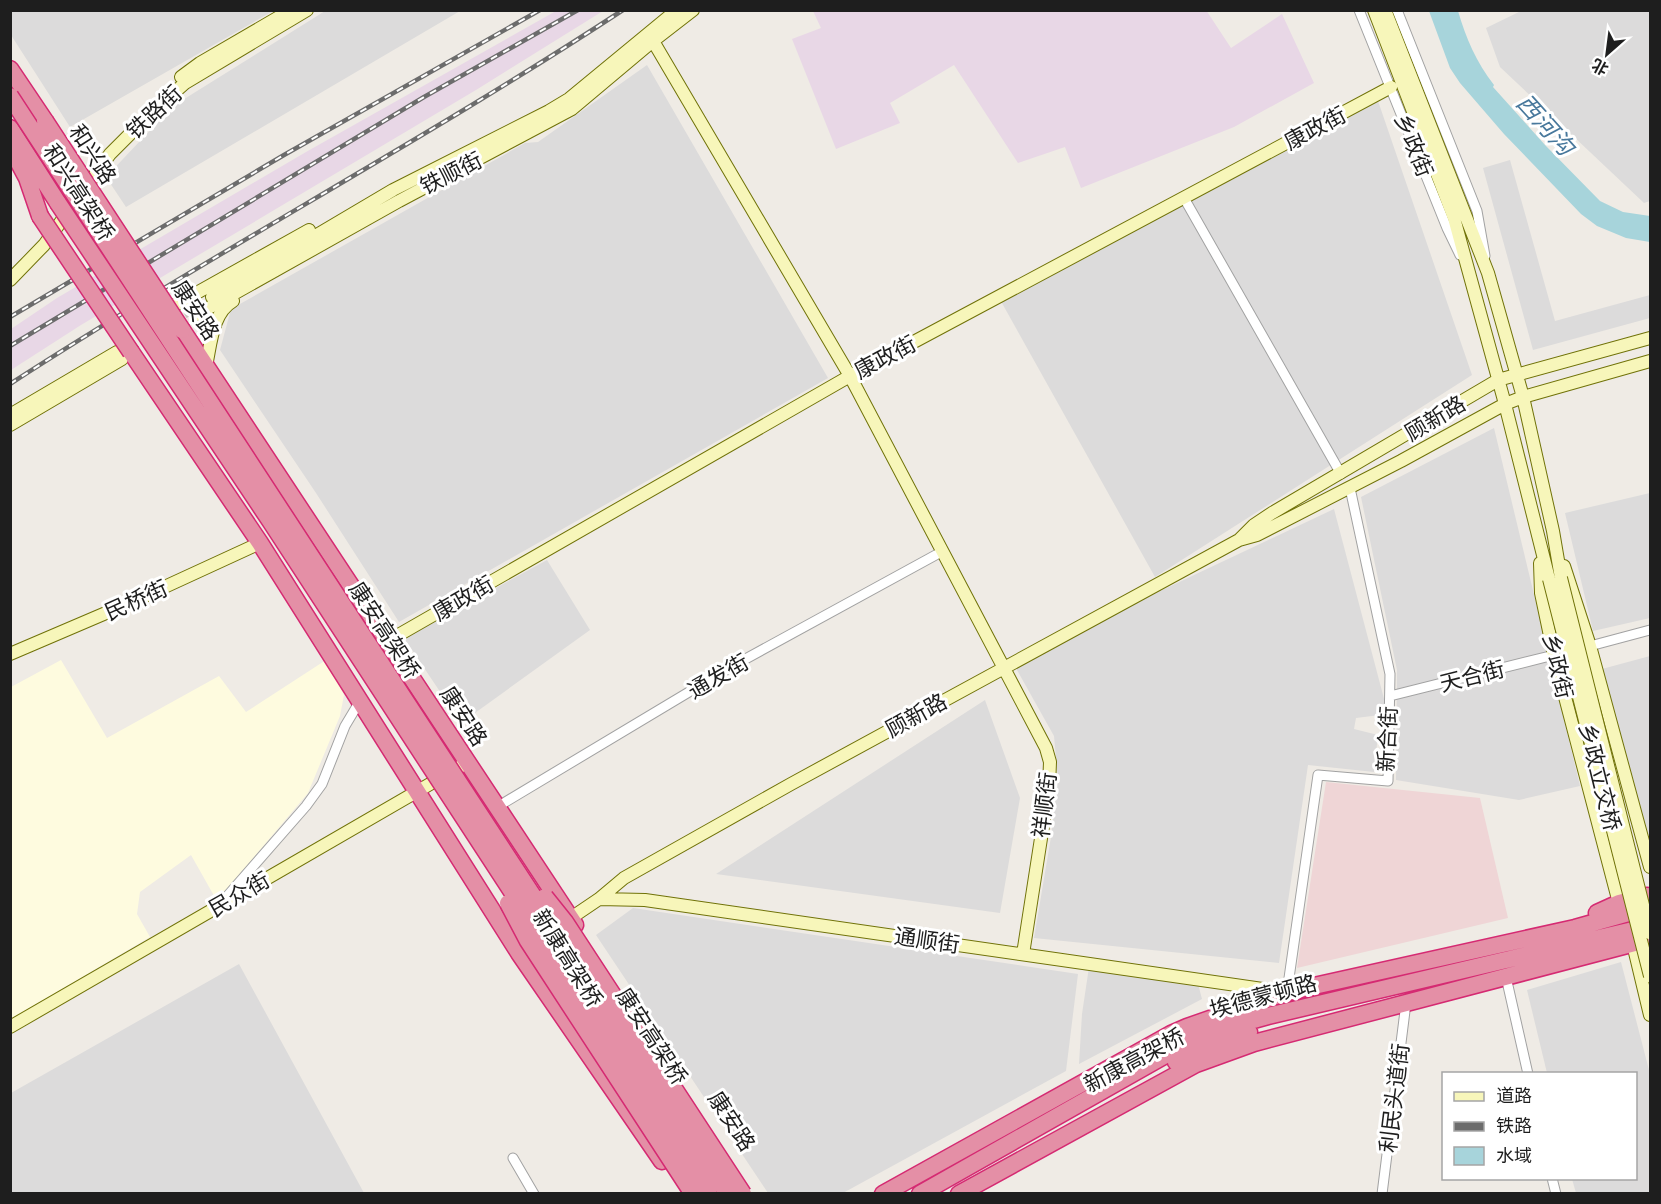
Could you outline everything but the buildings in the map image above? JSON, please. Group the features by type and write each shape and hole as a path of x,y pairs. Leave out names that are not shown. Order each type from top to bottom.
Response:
{"highway":[{"name":"和兴路","path":"10,69 45,121 131,267"},
{"name":"和兴高架桥","path":"10,96 102,238 131,267"},
{"path":"45,121 70,165 102,238"},
{"name":"和兴高架桥","path":"10,128 109,281"},
{"path":"12,157 40,216 91,292 124,354 260,543 415,792 519,953 685,1194"},
{"name":"康安路","path":"131,267 168,309 752,1194"},
{"name":"康安高架桥","path":"131,267 420,737 709,1194"},
{"name":"康安高架桥","path":"109,281 728,1194"},
{"path":"420,737 470,789 516,858 565,922 743,1194"},
{"name":"新康高架桥","path":"420,737 449,807 492,873 528,941 693,1194"},
{"path":"1575,928 1598,912 1619,903 1650,895"},
{"name":"埃德蒙顿路","path":"883,1194 1171,1034 1287,992 1575,928 1650,907"},
{"name":"埃德蒙顿路","path":"1632,937 1650,926"},
{"path":"1506,974 1632,937"},
{"name":"埃德蒙顿路","path":"920,1194 1185,1044 1221,1029 1268,1016 1632,937 1650,939"},
{"name":"新康高架桥","path":"939,1194 1187,1056 1220,1041 1291,1020 1506,974"},
{"name":"埃德蒙顿路","path":"959,1194 1196,1064 1254,1043 1506,974"},
{"name":"埃德蒙顿路","path":"902,1194 1208,1021"}],"main road":[{"name":"铁路街","path":"10,271 48,229 111,144 181,77 200,63 291,10"},
{"name":"铁路街","path":"10,280 44,245 110,154 151,112 185,83 307,10"},
{"name":"铁顺街","path":"193,312 569,99 677,10"},
{"name":"铁顺街","path":"396,195 572,110 693,10"},
{"path":"1374,10 1461,217"},
{"path":"1384,10 1461,217"},
{"name":"祥顺街","path":"653,41 850,375 1041,737 1050,762 1049,787 1023,954"},
{"name":"康政街","path":"388,641 850,375 1391,87"},
{"path":"168,309 372,195 396,195"},
{"path":"206,366 218,316 227,304 385,214 396,195"},
{"name":"乡政街","path":"1461,217 1488,273 1523,397 1553,531 1590,646 1650,867"},
{"name":"乡政街","path":"1461,217 1472,279 1498,380 1538,531 1555,578"},
{"name":"顾新路","path":"1239,540 1254,525 1272,513 1498,380 1650,338"},
{"path":"10,415 124,354"},
{"path":"10,424 124,354"},
{"name":"顾新路","path":"599,899 634,872 1003,667 1239,540 1257,535 1350,488 1505,404 1650,361"},
{"name":"乡政街","path":"1538,531 1542,593 1554,655 1619,903"},
{"name":"乡政街","path":"1553,531 1555,578"},
{"name":"民桥街","path":"10,654 134,601 260,543"},
{"name":"乡政立交桥","path":"1555,578 1650,933"},
{"name":"乡政立交桥","path":"1555,578 1650,976"},
{"name":"民众街","path":"10,1027 468,762"},
{"path":"519,953 599,899"},
{"name":"通顺街","path":"599,899 645,900 1287,992"},
{"path":"1632,937 1650,1015"}],"street":[{"name":"乡政街","path":"1359,10 1447,228 1472,279"},
{"name":"乡政街","path":"1396,10 1477,211 1488,273"},
{"path":"1184,198 1341,474"},
{"name":"新合街","path":"1287,992 1318,775 1388,781 1390,674 1350,488"},
{"name":"通发街","path":"497,807 729,668 943,551"},
{"path":"1590,646 1650,630"},
{"name":"天合街","path":"1389,696 1554,655"},
{"path":"218,906 306,806 322,784 345,726 360,701"},
{"path":"1506,974 1528,1072"},
{"name":"利民头道街","path":"1382,1194 1406,1003"},
{"path":"513,1158 534,1194"}],"shaded area":[{"path":"1206,10 1231,48 1282,14 1314,83 1234,127 1081,188 1065,147 1018,163 954,65 890,103 900,123 836,149 792,39 821,28 813,11"},
{"path":"10,11 273,11 70,127 11,35"},
{"path":"325,11 460,11 126,207 106,177 173,106"},
{"path":"556,11 603,11 476,90 81,325 11,370 11,329 57,298 306,152"},
{"path":"1521,11 1650,11 1650,201 1644,203 1500,67 1486,28"},
{"path":"647,65 828,378 399,622 220,350 231,309 525,143 538,142"},
{"path":"1377,98 1472,375 1155,577 998,296"},
{"path":"1510,160 1555,321 1650,295 1650,318 1533,350 1483,168"},
{"path":"1494,428 1580,786 1519,800 1396,780 1397,670 1361,497"},
{"path":"1650,493 1650,618 1593,631 1565,513"},
{"path":"1334,509 1388,714 1356,718 1354,729 1378,735 1374,772 1308,765 1279,963 1034,938 1058,780 1054,736 1012,661"},
{"path":"547,560 590,630 461,723 404,638"},
{"path":"1650,656 1650,843 1602,669"},
{"path":"61,660 107,738 219,676 246,712 326,660 344,695 340,716 308,793 217,901 191,855 140,892 137,914 150,937 11,1019 11,687"},
{"path":"985,700 1020,798 1000,913 716,874"},
{"path":"1326,782 1480,798 1508,918 1297,968"},
{"path":"633,908 1078,974 1066,1071 843,1193 768,1193 596,935"},
{"path":"1621,962 1650,1074 1650,1193 1576,1193 1572,1180 1637,1180 1637,1072 1547,1072 1527,990"},
{"path":"239,964 364,1193 11,1193 11,1093"},
{"path":"1089,967 1197,980 1202,999 1079,1064 1082,1014"}],"water":[{"path":"1429,11 1458,11 1472,50 1494,85 1493,87 1600,201 1623,212 1650,216 1650,242 1626,238 1597,226 1581,214 1504,134 1450,68"}],"tunnel":[{"path":"168,322 190,309"}],"railway":[{"path":"10,317 284,155 540,10"},
{"path":"10,346 424,97 578,10"},
{"path":"10,384 162,289 471,105 623,10"}],"water label":[{"name":"西河沟","path":"1545,125"}]}
